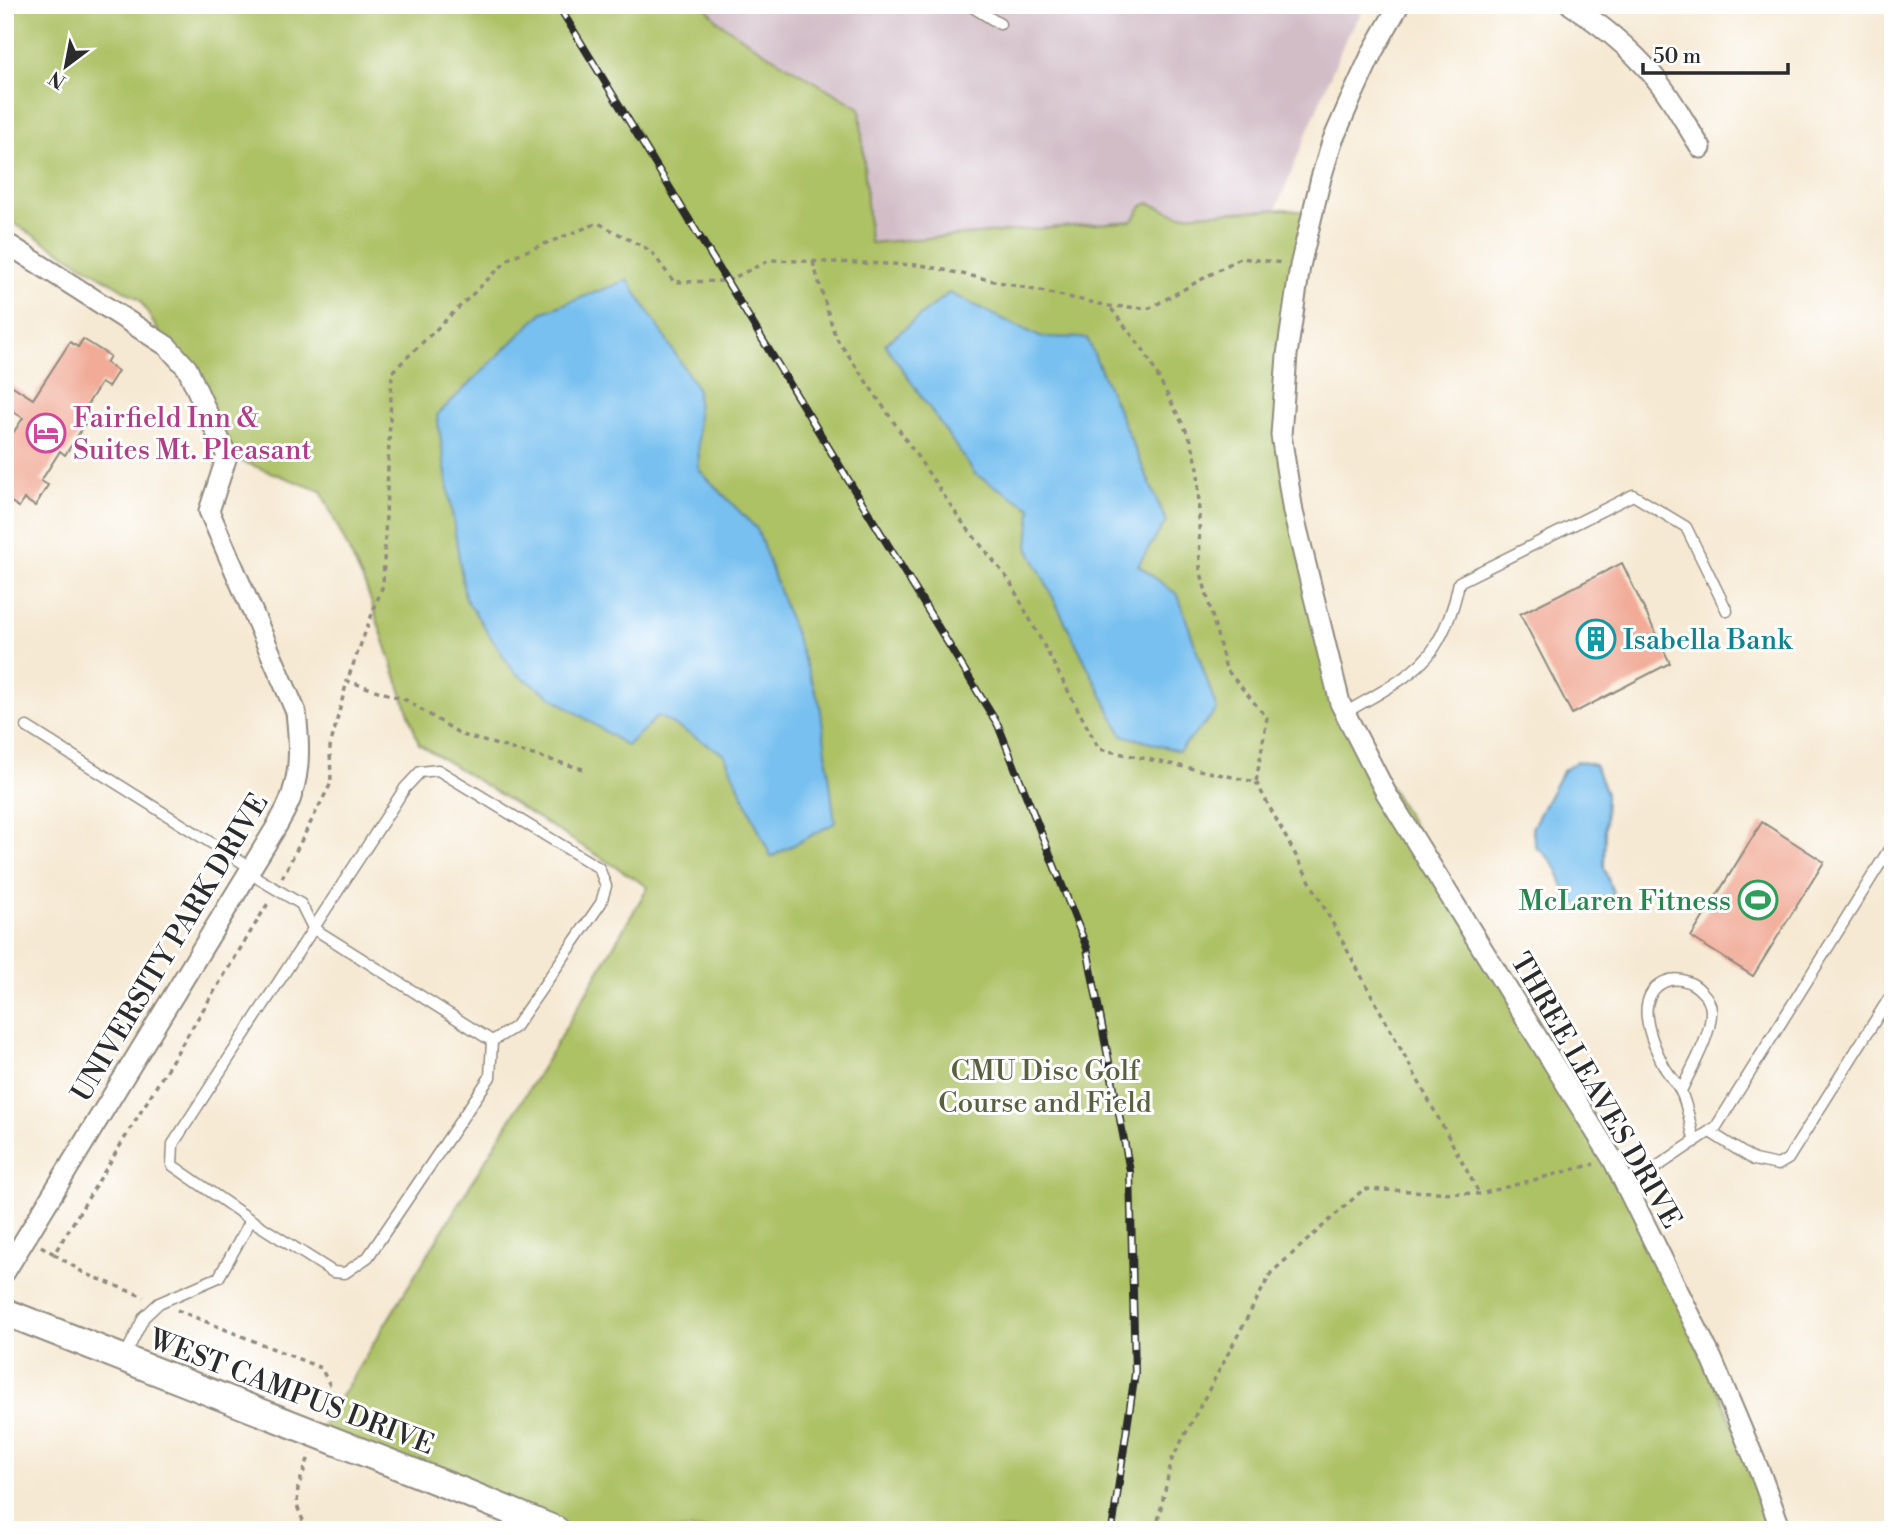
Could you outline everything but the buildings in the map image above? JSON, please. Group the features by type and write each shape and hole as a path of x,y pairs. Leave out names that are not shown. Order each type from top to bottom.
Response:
{"street":[{"name":"THREE LEAVES DRIVE","path":"1399,5 1373,51 1332,142 1300,266 1286,369 1282,435 1293,512 1340,703 1387,793 1613,1160 1712,1359 1781,1530"},
{"path":"1571,5 1598,23 1645,66 1663,88 1700,148"},
{"name":"UNIVERSITY PARK DRIVE","path":"5,1272 275,829 292,796 297,773 299,734 296,712 209,511 227,456 187,368 167,345 12,246"},
{"name":"WEST CAMPUS DRIVE","path":"5,1312 556,1530"}],"lane":[{"path":"969,5 1000,24"},
{"path":"1345,713 1416,668 1434,649 1459,582 1633,495 1686,527 1727,611"},
{"path":"27,727 301,904 313,928 492,1041"},
{"path":"438,770 600,868 606,886 601,903 515,1027 492,1041 490,1077 368,1257 345,1273 333,1272 172,1165 173,1144 405,788 420,772 438,770"},
{"path":"1627,1187 1716,1127 1893,843"},
{"path":"1681,1091 1707,1032 1711,1007 1699,989 1681,978 1652,989 1647,1000 1646,1016 1650,1034 1665,1068 1681,1091 1695,1142"},
{"path":"1710,1132 1754,1160 1778,1166 1788,1159 1893,992"},
{"path":"124,1358 144,1317 159,1303 219,1277 251,1220"}],"path":[{"path":"54,1254 276,890 331,783 330,747 347,681 383,585 392,372 511,257 598,223 652,251 674,282 727,281 771,260 921,265 1109,306 1150,308 1240,258 1284,263"},
{"path":"813,262 835,336 962,522 1009,580 1099,749 1256,782"},
{"path":"1109,306 1145,352 1191,440 1198,468 1199,569 1226,669 1267,718 1256,782 1480,1194"},
{"path":"347,681 406,700 462,735 583,769"},
{"path":"1156,1530 1172,1459 1271,1273 1364,1189 1480,1194 1613,1160"},
{"path":"27,1237 84,1273 321,1368 332,1389 323,1422"},
{"path":"307,1530 297,1506 298,1488 310,1452"}],"shaded area":[{"path":"583,5 1366,5 1345,40 1264,239 777,250"}],"green space":[{"name":"CMU Disc Golf Course and Field","path":"5,5 704,5 719,22 764,52 860,108 870,243 1132,221 1142,206 1149,203 1179,215 1285,209 1311,213 1281,435 1340,703 1613,1160 1781,1530 550,1530 318,1434 552,1051 648,887 419,744 366,587 321,491 227,456 140,300 5,218"}],"water":[{"path":"628,280 697,388 699,470 757,529 820,704 835,823 771,857 724,754 658,716 627,746 514,672 465,598 437,415 543,312"},
{"path":"949,293 1040,337 1087,338 1166,521 1138,565 1178,595 1217,710 1179,751 1122,735 1028,548 1031,508 975,474 885,344"},
{"path":"1577,761 1595,765 1606,794 1604,868 1613,892 1611,906 1591,913 1566,896 1556,868 1536,847 1532,828 1562,772"}],"railway":[{"path":"558,5 998,725 1087,948 1130,1171 1135,1373 1112,1530"}],"place":[{"name":"Fairfield Inn & Suites Mt. Pleasant","path":"46,433"},
{"name":"Isabella Bank","path":"1596,639"},
{"name":"McLaren Fitness","path":"1758,900"}]}
